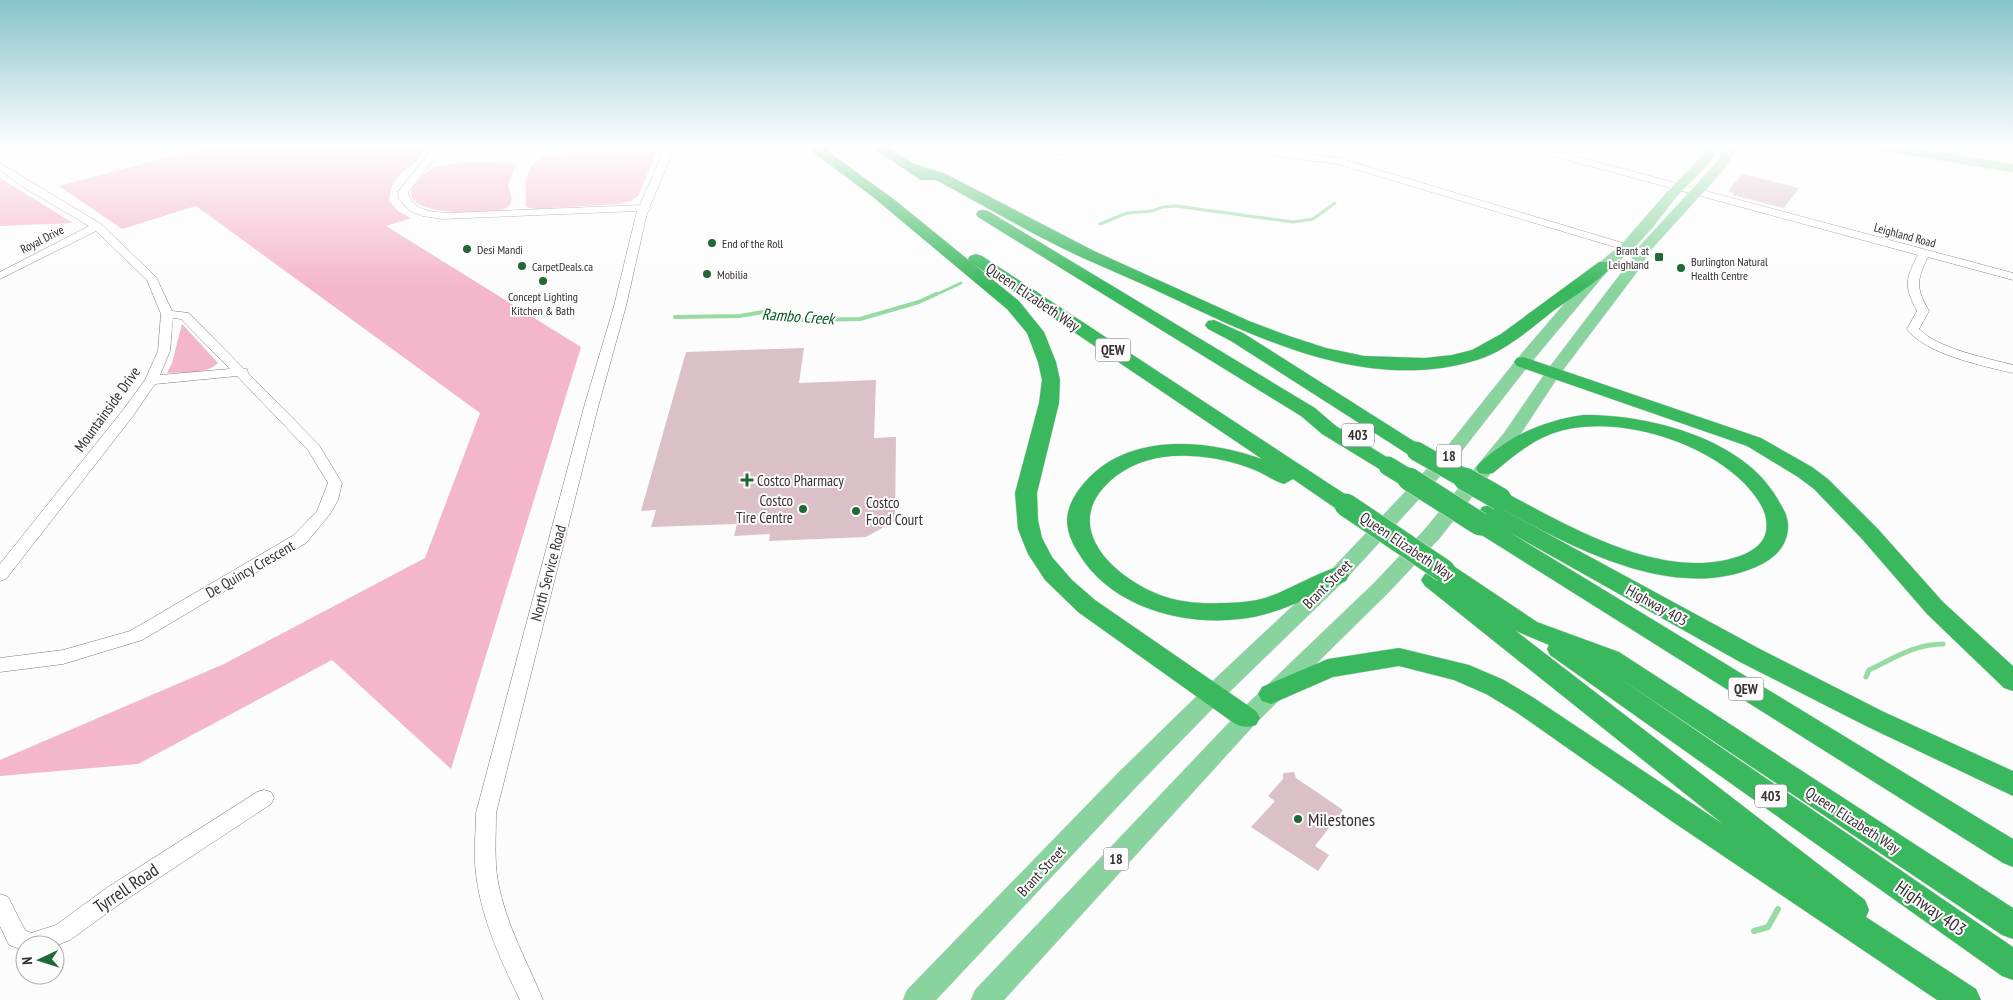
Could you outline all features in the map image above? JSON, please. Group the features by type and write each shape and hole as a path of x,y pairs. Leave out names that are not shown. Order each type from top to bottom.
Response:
{"highway":[{"name":"Queen Elizabeth Way","path":"876,194 1349,512"},
{"name":"QEW","path":"952,194 1308,412 1329,430 1403,460 1490,512 2013,854"},
{"path":"973,194 1088,254 1287,343 1337,357 1372,363 1393,364 1444,361 1477,354 1508,337 1605,265"},
{"path":"879,196 1013,305 1035,332 1041,345 1047,362 1050,380 1049,403 1026,493 1025,506 1026,521 1043,561 1071,593 1212,695 1247,718"},
{"path":"1088,254 1106,266 1237,338 1403,460 1490,512 1558,530 1639,563 1693,571 1725,570 1752,562 1769,552 1776,539 1778,526 1776,513 1769,499 1746,473 1714,451 1679,435 1637,424 1590,420 1556,427 1526,438 1486,468"},
{"path":"1523,362 1754,442 1805,472 1821,484 1870,534 1935,608 2013,681"},
{"path":"1338,575 1262,607 1236,612 1211,613 1172,606 1141,596 1116,582 1102,568 1088,552 1079,531 1078,510 1094,484 1104,473 1130,459 1158,452 1214,451 1239,457 1275,471 1349,512 1439,576 1818,884 1976,1000"},
{"name":"Highway 403","path":"1490,512 1749,656 1875,719 2013,784"},
{"name":"Queen Elizabeth Way","path":"1439,576 1528,628 1610,659 2013,925"},
{"name":"Highway 403","path":"1528,628 2013,965"},
{"path":"1271,694 1328,668 1370,660 1399,658 1460,672 1495,687 1526,705 1680,812 1965,1000"}],"main road":[{"name":"Brant Street","path":"917,1000 1128,779 1212,695 1338,575 1448,457 1523,362 1605,265 1627,247 1673,194"},
{"name":"18","path":"985,1000 1247,718 1381,588 1432,534 1510,437 1554,372 1638,262 1642,252 1695,194"}],"street":[{"name":"Mountainside Drive","path":"0,575 128,413 151,380 164,351 167,314 152,279 97,226 43,194"},
{"path":"404,194 407,204 417,210 448,216 646,208"},
{"name":"North Service Road","path":"532,1000 517,970 494,910 485,863 486,813 620,306 642,213 652,194"},
{"path":"1448,194 1642,252"},
{"name":"Leighland Road","path":"1698,194 2013,277"},
{"name":"Royal Drive","path":"0,276 97,226"},
{"path":"1924,254 1911,281 1913,292 1923,311 1913,330 1916,334 1930,343 2013,368"},
{"name":"De Quincy Crescent","path":"0,665 63,657 136,636 300,539 319,521 332,500 335,483 332,475 314,448 242,372 185,316 167,314"},
{"path":"151,380 242,372"},
{"name":"Tyrrell Road","path":"0,904 17,938 31,943 62,933 116,894 264,798"}],"shaded area":[{"path":"0,194 25,194 73,223 0,226"},
{"path":"70,194 390,194 389,201 398,211 411,218 386,226 581,347 451,769 332,660 138,764 0,776 0,760 224,664 425,558 480,413 196,206 122,229"},
{"path":"411,194 510,194 512,199 506,208 481,212 444,211 415,202"},
{"path":"526,194 639,194 631,201 618,204 535,209 526,207"},
{"path":"182,324 218,363 201,371 167,373 172,363"}],"building":[{"path":"1734,194 1795,194 1784,208"},
{"path":"804,348 799,383 876,380 874,438 896,437 895,521 866,537 769,541 770,534 734,536 737,524 651,527 656,510 641,511 686,352"},
{"name":"Milestones","path":"1294,772 1296,778 1343,810 1315,846 1329,855 1318,871 1251,827 1275,801 1268,796 1283,779 1283,773"}],"waterway":[{"name":"Rambo Creek","path":"1100,224 1127,213 1152,211 1163,207 1176,206 1293,222 1313,219 1335,203"},
{"path":"933,296 961,283"},
{"name":"Rambo Creek","path":"675,317 740,316 763,312 803,320 860,319 919,302 936,294"},
{"path":"1866,677 1869,670 1905,652 1923,646 1943,644"},
{"path":"1754,931 1768,927 1778,909"}],"place":[{"name":"End of the Roll","path":"712,243"},
{"name":"Desi Mandi","path":"467,249"},
{"name":"Brant at Leighland","path":"1659,257"},
{"name":"CarpetDeals.ca","path":"522,266"},
{"name":"Burlington Natural Health Centre","path":"1681,268"},
{"name":"Mobilia","path":"707,274"},
{"name":"Concept Lighting Kitchen & Bath","path":"543,281"},
{"name":"Costco Pharmacy","path":"747,480"},
{"name":"Costco Tire Centre","path":"803,509"},
{"name":"Costco Food Court","path":"856,511"},
{"name":"Milestones","path":"1298,819"}]}
